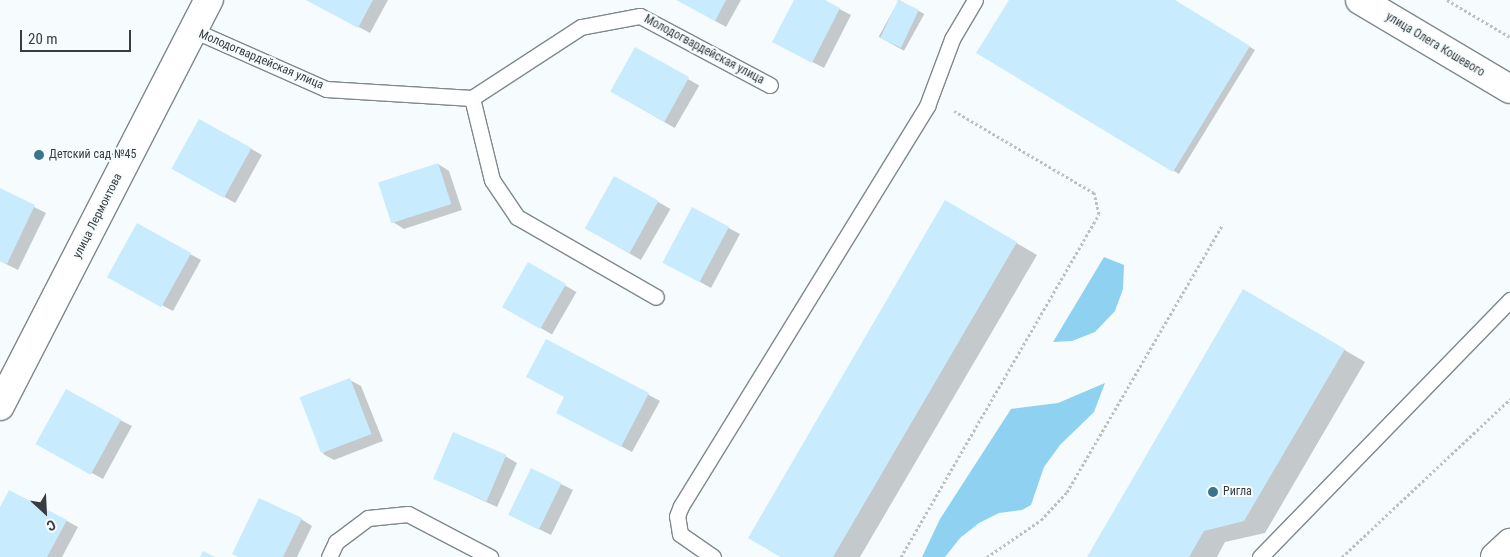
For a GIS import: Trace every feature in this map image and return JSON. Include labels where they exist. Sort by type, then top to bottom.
[{"type":"street","name":"улица Лермонтова","points":[[0,406],[209,0]]},
{"type":"street","name":"улица Олега Кошевого","points":[[1368,2],[1510,89]]},
{"type":"street","points":[[1494,557],[1510,543]]},
{"type":"lane","points":[[713,557],[680,534],[677,516],[681,506],[932,98],[952,39],[974,0]]},
{"type":"lane","name":"Молодогвардейская улица","points":[[193,30],[326,89],[472,98],[581,27],[640,16],[770,85]]},
{"type":"lane","points":[[472,98],[492,180],[517,217],[656,297]]},
{"type":"lane","points":[[1260,557],[1510,300]]},
{"type":"lane","points":[[328,557],[336,542],[368,518],[408,514],[490,557]]},
{"type":"path","points":[[1447,0],[1510,37]]},
{"type":"path","points":[[901,557],[1099,214],[1094,193],[932,98]]},
{"type":"path","points":[[987,557],[1042,520],[1067,492],[1223,224]]},
{"type":"path","points":[[1342,557],[1510,399]]},
{"type":"shaded area","points":[[1104,257],[1124,265],[1123,289],[1115,311],[1095,332],[1072,341],[1053,342]]},
{"type":"shaded area","points":[[1105,383],[1094,412],[1060,445],[1044,467],[1031,505],[1022,510],[999,513],[979,523],[960,538],[945,557],[922,557],[940,519],[1011,409],[1058,403]]},
{"type":"building","points":[[306,0],[373,0],[358,28]]},
{"type":"building","points":[[676,0],[726,0],[715,21]]},
{"type":"building","points":[[794,0],[825,0],[840,8],[812,63],[772,42]]},
{"type":"building","points":[[898,0],[919,10],[901,48],[880,38]]},
{"type":"building","points":[[1009,0],[1175,0],[1250,46],[1173,172],[976,53]]},
{"type":"building","points":[[635,47],[689,77],[665,122],[610,92]]},
{"type":"building","points":[[199,119],[251,148],[224,198],[171,169]]},
{"type":"building","points":[[438,163],[451,204],[391,223],[378,182]]},
{"type":"building","points":[[614,176],[659,201],[630,253],[585,228]]},
{"type":"building","points":[[0,188],[35,205],[7,264],[0,261]]},
{"type":"building","points":[[945,200],[1017,242],[833,557],[780,557],[748,538]]},
{"type":"building","points":[[692,207],[729,227],[700,282],[662,263]]},
{"type":"building","points":[[137,223],[191,253],[161,307],[107,277]]},
{"type":"building","points":[[528,262],[566,284],[540,329],[502,307]]},
{"type":"building","points":[[1243,289],[1345,349],[1244,521],[1204,531],[1189,557],[1087,557]]},
{"type":"building","points":[[546,339],[649,393],[621,447],[556,413],[564,397],[526,377]]},
{"type":"building","points":[[350,378],[372,434],[321,453],[300,397]]},
{"type":"building","points":[[66,389],[121,420],[91,475],[35,444]]},
{"type":"building","points":[[453,432],[506,455],[486,502],[433,479]]},
{"type":"building","points":[[531,468],[562,483],[539,530],[508,515]]},
{"type":"building","points":[[9,490],[67,520],[47,557],[0,557],[0,507]]},
{"type":"building","points":[[259,498],[302,518],[283,557],[238,557],[232,554]]},
{"type":"building","points":[[203,551],[215,557],[200,557]]},
{"type":"place","name":"Детский сад №45","points":[[39,155]]},
{"type":"place","name":"Ригла","points":[[1213,492]]}]
